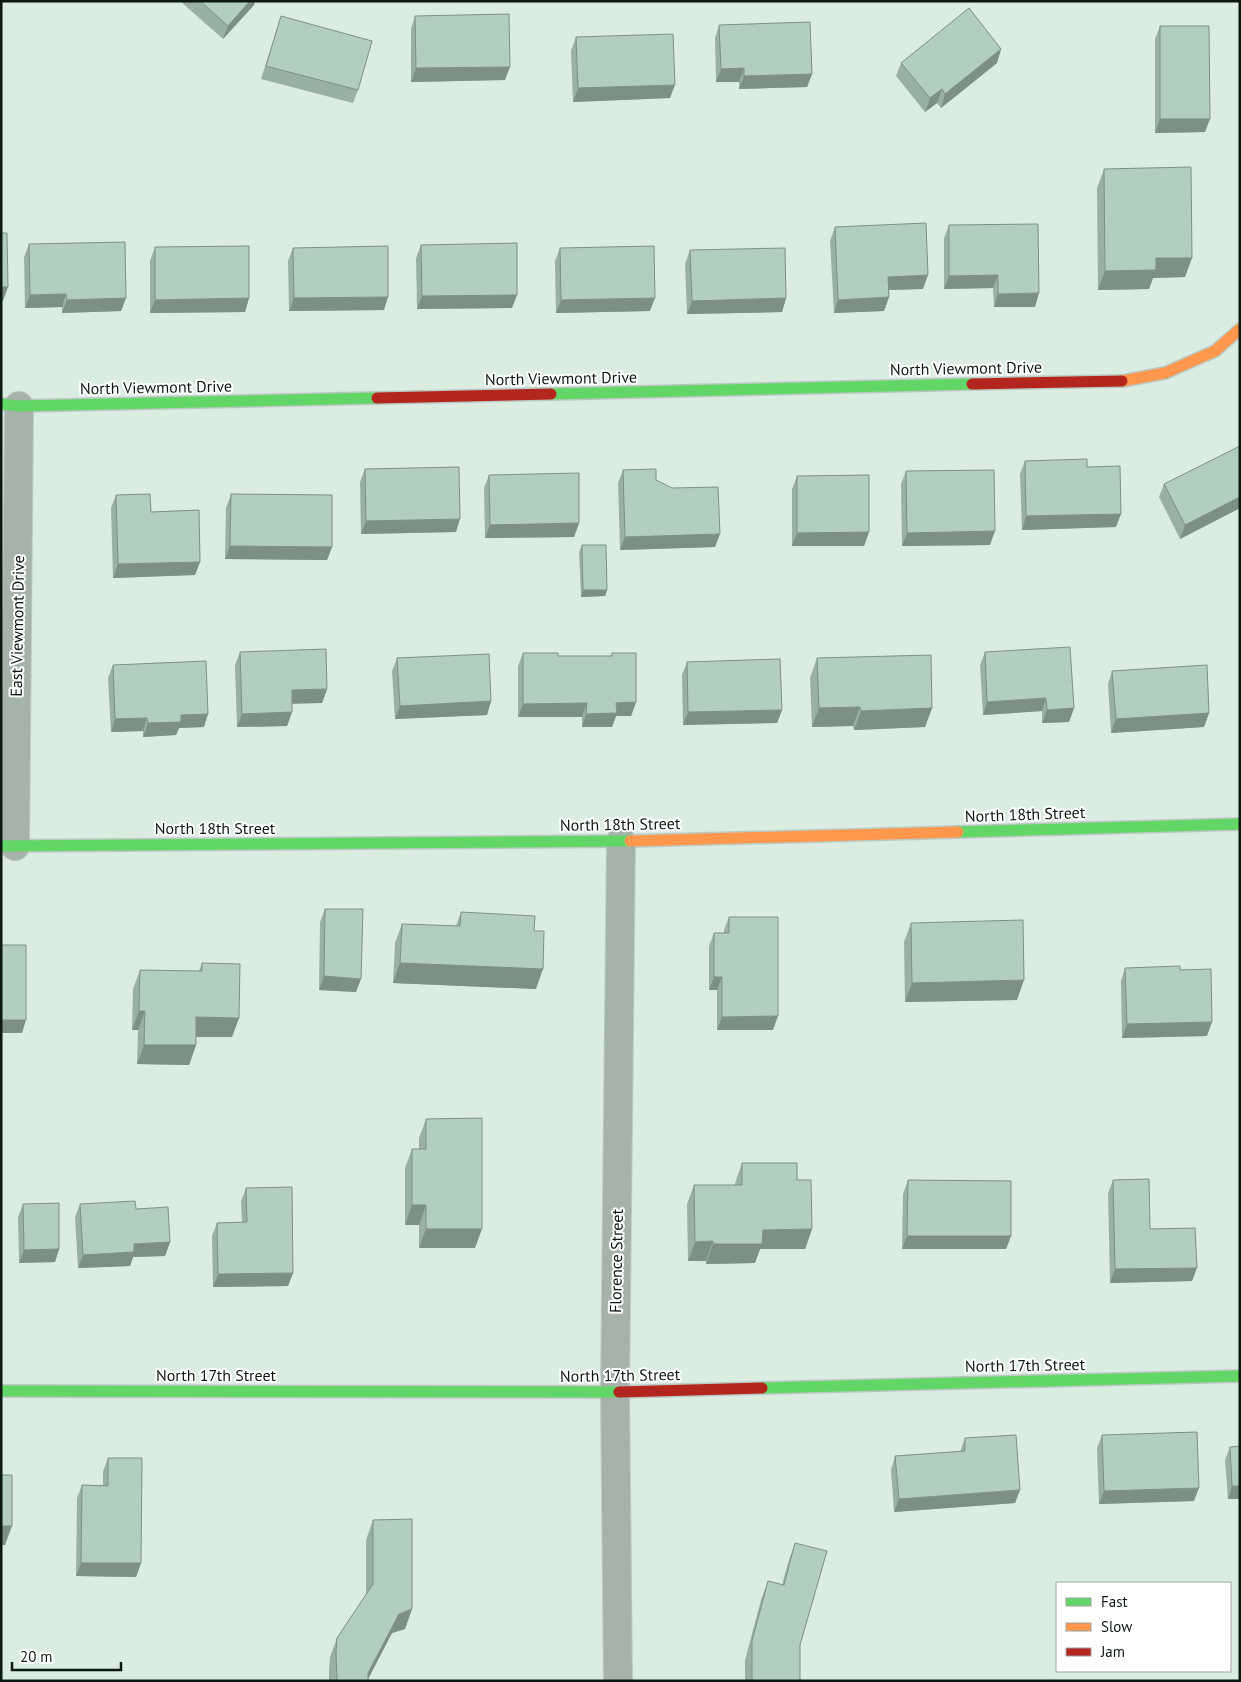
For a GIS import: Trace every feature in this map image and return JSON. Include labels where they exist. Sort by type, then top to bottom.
[{"type":"street","name":"North Viewmont Drive","points":[[10,405],[1121,381],[1165,373],[1215,351],[1240,329]]},
{"type":"street","name":"East Viewmont Drive","points":[[8,846],[10,405]]},
{"type":"street","name":"North 18th Street","points":[[8,846],[620,841],[1240,824]]},
{"type":"street","name":"Florence Street","points":[[618,1681],[615,1392],[620,841]]},
{"type":"street","name":"North 17th Street","points":[[1,1391],[615,1392],[1240,1376]]},
{"type":"building","points":[[200,1],[250,1],[228,26]]},
{"type":"building","points":[[969,8],[1001,49],[945,94],[942,89],[930,98],[901,63]]},
{"type":"building","points":[[509,14],[510,67],[416,68],[415,16]]},
{"type":"building","points":[[281,16],[372,41],[358,90],[266,66]]},
{"type":"building","points":[[810,22],[812,74],[744,76],[744,68],[721,69],[719,25]]},
{"type":"building","points":[[1160,26],[1209,26],[1210,119],[1160,119]]},
{"type":"building","points":[[673,34],[675,85],[578,88],[576,37]]},
{"type":"building","points":[[1191,167],[1192,258],[1156,258],[1156,270],[1105,271],[1104,169]]},
{"type":"building","points":[[926,223],[928,275],[888,277],[889,297],[838,300],[835,227]]},
{"type":"building","points":[[1038,224],[1039,293],[998,294],[998,275],[949,276],[949,225]]},
{"type":"building","points":[[1,233],[7,233],[8,287],[1,287]]},
{"type":"building","points":[[125,242],[126,298],[67,300],[66,294],[30,295],[29,244]]},
{"type":"building","points":[[517,243],[517,295],[422,296],[421,245]]},
{"type":"building","points":[[249,246],[249,298],[155,300],[155,247]]},
{"type":"building","points":[[388,246],[388,297],[294,298],[293,248]]},
{"type":"building","points":[[654,246],[655,298],[561,300],[560,248]]},
{"type":"building","points":[[785,248],[786,298],[692,301],[690,250]]},
{"type":"building","points":[[1240,446],[1240,497],[1185,525],[1164,484]]},
{"type":"building","points":[[1087,459],[1087,467],[1120,466],[1121,514],[1026,516],[1025,461]]},
{"type":"building","points":[[459,467],[460,519],[366,521],[365,469]]},
{"type":"building","points":[[656,469],[656,480],[672,488],[718,487],[720,534],[625,537],[623,470]]},
{"type":"building","points":[[994,470],[995,531],[907,533],[906,471]]},
{"type":"building","points":[[579,473],[579,523],[490,525],[489,475]]},
{"type":"building","points":[[869,475],[869,532],[797,533],[797,476]]},
{"type":"building","points":[[150,494],[151,512],[199,510],[200,562],[118,564],[116,495]]},
{"type":"building","points":[[231,494],[332,495],[332,547],[230,546]]},
{"type":"building","points":[[582,545],[606,545],[607,590],[583,590]]},
{"type":"building","points":[[1070,647],[1074,708],[1047,710],[1046,698],[987,702],[985,652]]},
{"type":"building","points":[[326,649],[327,689],[292,690],[292,712],[242,714],[240,652]]},
{"type":"building","points":[[523,653],[558,653],[558,656],[612,656],[612,653],[636,653],[636,702],[616,703],[617,713],[586,714],[587,703],[523,704]]},
{"type":"building","points":[[489,654],[491,701],[400,706],[397,658]]},
{"type":"building","points":[[931,655],[932,708],[861,711],[860,707],[819,708],[817,658]]},
{"type":"building","points":[[780,659],[782,710],[688,712],[687,662]]},
{"type":"building","points":[[206,661],[208,714],[181,715],[181,722],[148,723],[147,718],[115,719],[113,665]]},
{"type":"building","points":[[1207,665],[1209,713],[1116,719],[1112,671]]},
{"type":"building","points":[[325,909],[363,909],[361,979],[324,976]]},
{"type":"building","points":[[461,912],[535,916],[534,931],[544,931],[543,969],[400,963],[402,924],[460,926]]},
{"type":"building","points":[[729,917],[778,917],[778,1016],[722,1017],[722,977],[714,977],[714,933],[729,933]]},
{"type":"building","points":[[1023,920],[1024,980],[912,983],[911,923]]},
{"type":"building","points":[[1,945],[26,945],[26,1020],[1,1020]]},
{"type":"building","points":[[202,963],[240,964],[239,1018],[196,1017],[196,1045],[144,1045],[145,1011],[139,1011],[140,970],[202,971]]},
{"type":"building","points":[[1180,966],[1180,970],[1211,969],[1212,1022],[1127,1024],[1125,968]]},
{"type":"building","points":[[482,1118],[482,1229],[426,1229],[426,1205],[412,1205],[412,1149],[426,1149],[426,1119]]},
{"type":"building","points":[[742,1163],[797,1163],[797,1180],[811,1180],[812,1229],[763,1230],[762,1244],[713,1244],[713,1241],[695,1242],[694,1185],[742,1185]]},
{"type":"building","points":[[1149,1179],[1150,1229],[1195,1228],[1197,1268],[1115,1269],[1113,1180]]},
{"type":"building","points":[[908,1180],[1011,1181],[1011,1236],[907,1236]]},
{"type":"building","points":[[292,1187],[293,1273],[218,1274],[217,1223],[247,1222],[246,1188]]},
{"type":"building","points":[[135,1201],[136,1209],[168,1207],[170,1242],[134,1244],[134,1252],[83,1255],[80,1204]]},
{"type":"building","points":[[59,1203],[59,1249],[24,1250],[23,1204]]},
{"type":"building","points":[[1197,1432],[1199,1488],[1104,1491],[1102,1435]]},
{"type":"building","points":[[1016,1435],[1020,1490],[899,1499],[895,1456],[965,1451],[965,1438]]},
{"type":"building","points":[[1240,1446],[1240,1486],[1232,1486],[1230,1447]]},
{"type":"building","points":[[108,1458],[142,1458],[141,1563],[81,1563],[82,1485],[108,1486]]},
{"type":"building","points":[[1,1475],[12,1475],[12,1526],[1,1526]]},
{"type":"building","points":[[412,1519],[412,1609],[399,1614],[368,1673],[368,1681],[337,1681],[337,1638],[373,1584],[373,1520]]},
{"type":"building","points":[[795,1543],[827,1551],[800,1645],[800,1681],[752,1681],[752,1641],[768,1581],[784,1585]]},
{"type":"traffic: fast","points":[[551,394],[972,384]]},
{"type":"traffic: fast","points":[[1,404],[19,406],[377,398]]},
{"type":"traffic: fast","points":[[958,832],[1240,824]]},
{"type":"traffic: fast","points":[[1,846],[630,841]]},
{"type":"traffic: fast","points":[[762,1388],[1240,1376]]},
{"type":"traffic: fast","points":[[1,1391],[619,1392]]},
{"type":"traffic: slow","points":[[1122,381],[1165,373],[1215,351],[1240,329]]},
{"type":"traffic: slow","points":[[630,841],[958,832]]},
{"type":"traffic: jam","points":[[972,384],[1122,381]]},
{"type":"traffic: jam","points":[[377,398],[551,394]]},
{"type":"traffic: jam","points":[[619,1392],[762,1388]]}]
